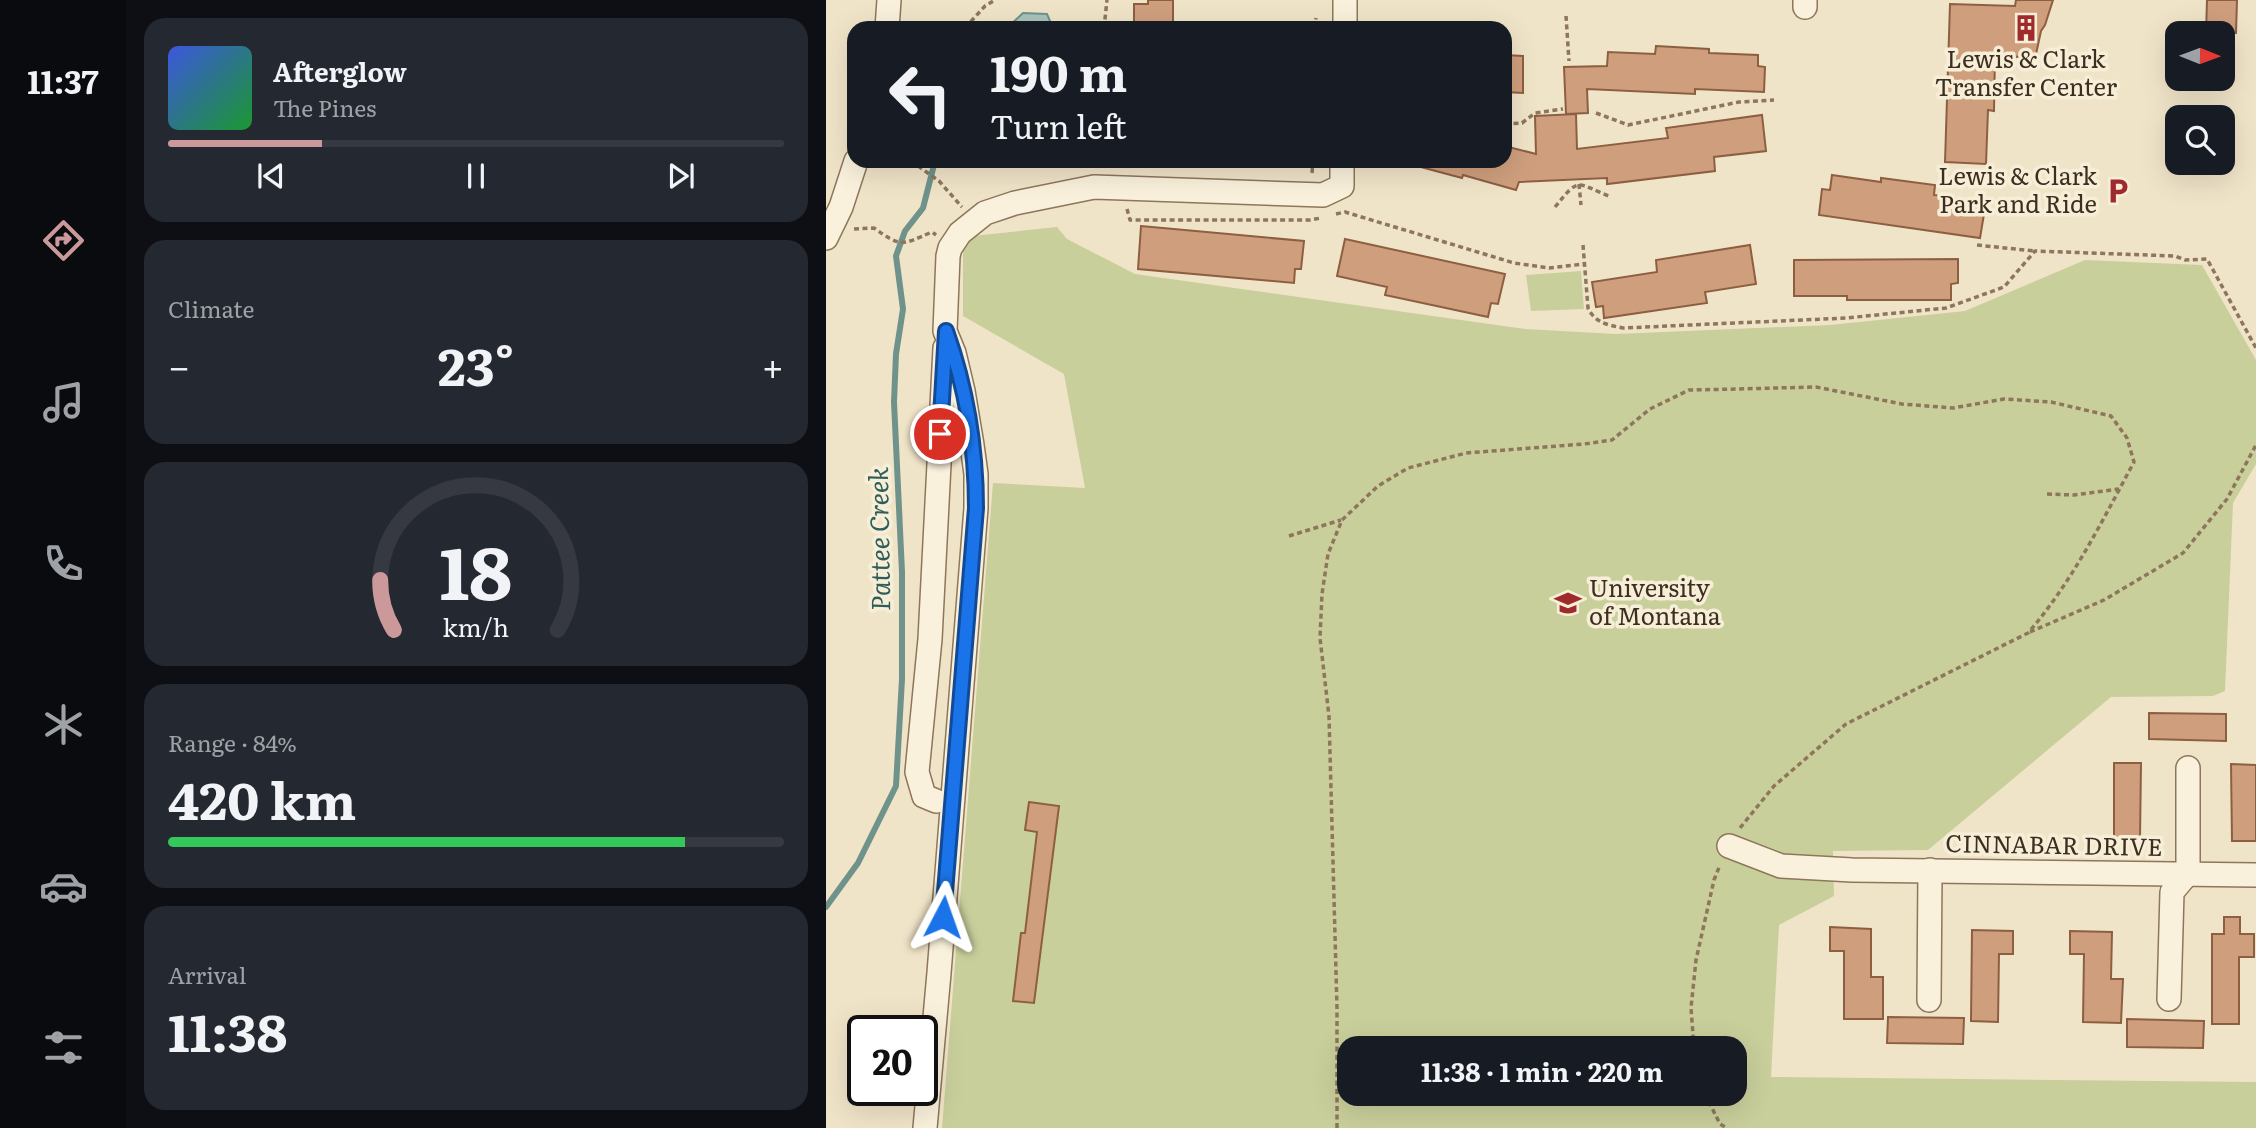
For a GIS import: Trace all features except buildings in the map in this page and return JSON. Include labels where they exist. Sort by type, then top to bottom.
[{"type":"street","points":[[888,21],[889,0]]},
{"type":"street","points":[[1345,0],[1345,21]]},
{"type":"street","points":[[826,238],[841,207],[854,168]]},
{"type":"street","points":[[936,801],[924,796],[917,772],[930,639],[950,248],[960,233],[985,213],[1015,203],[1094,187],[1323,195],[1342,186],[1342,168]]},
{"type":"street","points":[[925,1128],[976,508],[976,474],[972,445],[954,353],[946,331]]},
{"type":"street","points":[[2169,999],[2172,892],[2188,873],[2188,768]]},
{"type":"street","name":"CINNABAR DRIVE","points":[[1729,846],[1781,866],[1852,870],[2256,875]]},
{"type":"street","points":[[1929,1000],[1930,870]]},
{"type":"path","points":[[971,21],[985,6],[995,0]]},
{"type":"path","points":[[1105,21],[1107,0]]},
{"type":"path","points":[[1566,16],[1569,61]]},
{"type":"path","points":[[1596,113],[1628,125],[1739,102],[1774,100]]},
{"type":"path","points":[[1512,124],[1522,123],[1535,113],[1563,109]]},
{"type":"path","points":[[920,168],[939,181],[966,211],[973,223]]},
{"type":"path","points":[[1312,168],[1312,180]]},
{"type":"path","points":[[1555,207],[1572,186],[1579,184],[1611,197]]},
{"type":"path","points":[[1579,184],[1581,205]]},
{"type":"path","points":[[1333,215],[1345,212],[1514,264],[1549,268],[1584,264]]},
{"type":"path","points":[[1130,220],[1322,218]]},
{"type":"path","points":[[852,229],[874,228],[893,242],[910,242],[932,232],[943,243],[948,256]]},
{"type":"path","points":[[1583,245],[1588,308],[1591,315],[1604,324],[1623,328],[1846,318],[1946,308],[2004,286],[2035,251]]},
{"type":"path","points":[[1977,245],[2035,251],[2207,259],[2256,348]]},
{"type":"path","points":[[1337,1128],[1337,1008],[1329,730],[1320,638],[1322,594],[1328,554],[1342,520],[1378,486],[1408,468],[1466,453],[1612,440],[1650,409],[1689,390],[1816,387],[1902,404],[1952,408],[2004,399],[2050,402],[2111,416],[2127,438],[2134,461],[2082,559],[2028,633]]},
{"type":"path","points":[[1693,1036],[1691,1008],[1696,960],[1714,880],[1734,836],[1774,786],[1846,724],[2028,633],[2104,600],[2183,552],[2227,499],[2256,445]]},
{"type":"path","points":[[2047,494],[2074,495],[2119,489]]},
{"type":"path","points":[[1289,536],[1342,520]]},
{"type":"path","points":[[1711,1106],[1720,1124],[1727,1128]]},
{"type":"green space","name":"University of Montana","points":[[1057,227],[1067,239],[1135,274],[1525,329],[1616,334],[1830,325],[1965,311],[2085,260],[2202,265],[2256,360],[2256,464],[2233,503],[2225,691],[2213,696],[2111,697],[1928,850],[1833,851],[1834,896],[1779,925],[1771,1077],[2256,1082],[2256,1128],[942,1128],[993,483],[1085,488],[1064,374],[963,316],[963,237]]},
{"type":"green space","points":[[1581,271],[1584,309],[1531,311],[1526,275]]},
{"type":"water","points":[[1023,13],[1047,14],[1050,21],[1014,21]]},
{"type":"waterway","name":"Pattee Creek","points":[[826,907],[858,863],[896,786],[902,679],[902,572],[894,402],[896,354],[903,309],[896,256],[905,231],[923,208],[933,168]]},
{"type":"place","name":"Lewis & Clark Transfer Center","points":[[2026,28]]},
{"type":"place","name":"Lewis & Clark Park and Ride","points":[[2118,191]]},
{"type":"place","name":"University of Montana","points":[[1568,603]]},
{"type":"route","points":[[940,434],[946,331],[954,353],[972,445],[976,474],[976,508],[943,917]]}]
